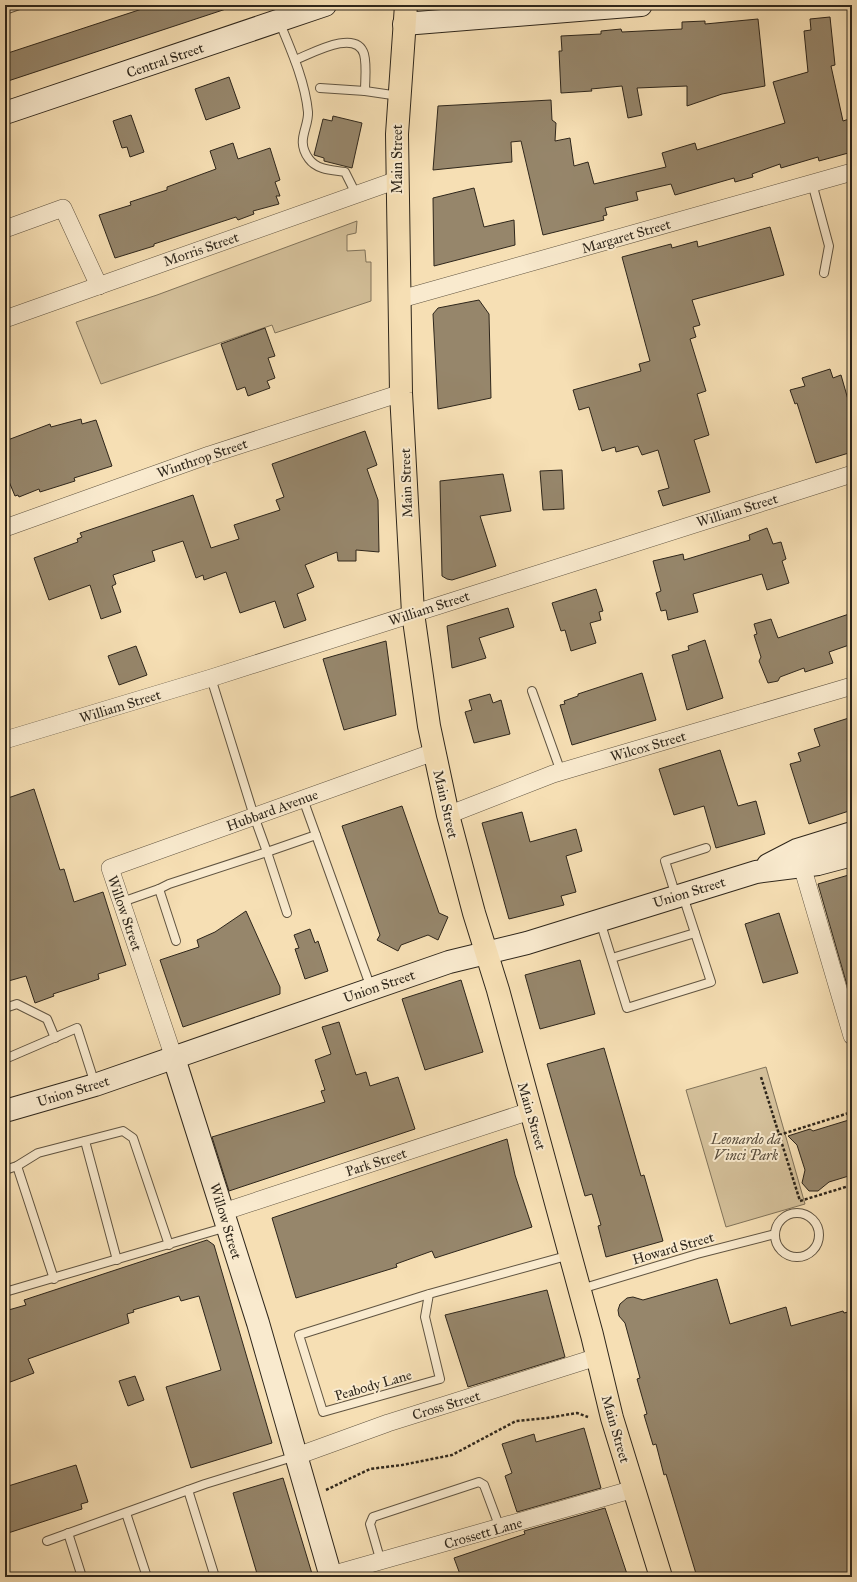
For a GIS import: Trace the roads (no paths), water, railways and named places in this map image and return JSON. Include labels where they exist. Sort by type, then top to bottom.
[{"type":"main road","name":"Main Street","points":[[405,15],[399,96],[397,180],[401,299],[401,394],[413,613],[434,752],[448,815],[580,1289],[597,1358],[634,1489],[662,1577]]},
{"type":"street","name":"Central Street","points":[[5,113],[325,5]]},
{"type":"street","points":[[405,15],[641,5]]},
{"type":"street","name":"Margaret Street","points":[[401,299],[852,172]]},
{"type":"street","name":"Morris Street","points":[[5,319],[397,180]]},
{"type":"street","points":[[5,229],[62,208],[99,286]]},
{"type":"street","name":"Winthrop Street","points":[[5,528],[209,455],[401,394]]},
{"type":"street","name":"William Street","points":[[5,740],[211,678],[852,474]]},
{"type":"street","name":"Wilcox Street","points":[[448,815],[561,772],[852,686]]},
{"type":"street","name":"Hubbard Avenue","points":[[110,868],[434,752]]},
{"type":"street","name":"Union Street","points":[[756,872],[797,850],[852,833]]},
{"type":"street","name":"Union Street","points":[[5,1111],[95,1085],[448,962],[527,943],[756,872],[818,864],[852,855]]},
{"type":"street","points":[[802,866],[852,1036]]},
{"type":"street","name":"Willow Street","points":[[110,868],[174,1058],[225,1220],[297,1456],[331,1576]]},
{"type":"street","name":"Park Street","points":[[225,1220],[530,1111]]},
{"type":"street","name":"Cross Street","points":[[297,1456],[388,1423],[597,1358]]},
{"type":"street","name":"Crossett Lane","points":[[331,1576],[634,1489]]},
{"type":"lane","points":[[5,10],[19,5]]},
{"type":"lane","points":[[279,21],[295,60],[307,104],[308,117],[302,139],[308,158],[316,166],[345,172],[356,194]]},
{"type":"lane","points":[[295,60],[339,43],[352,42],[359,46],[364,54],[365,92]]},
{"type":"lane","points":[[320,88],[399,96]]},
{"type":"lane","points":[[812,183],[829,246],[824,273]]},
{"type":"lane","points":[[211,678],[254,816],[287,913]]},
{"type":"lane","points":[[532,691],[561,772]]},
{"type":"lane","points":[[303,799],[371,988]]},
{"type":"lane","points":[[122,902],[159,890],[169,884],[316,835]]},
{"type":"lane","points":[[600,920],[627,1008],[711,982],[695,933],[666,861],[706,848]]},
{"type":"lane","points":[[159,890],[176,941]]},
{"type":"lane","points":[[612,958],[695,933]]},
{"type":"lane","points":[[5,1008],[17,1004],[47,1019],[55,1038]]},
{"type":"lane","points":[[5,1059],[78,1028],[95,1085]]},
{"type":"lane","points":[[5,1170],[18,1166],[38,1153],[123,1131],[133,1138],[169,1245]]},
{"type":"lane","points":[[86,1141],[117,1260]]},
{"type":"lane","points":[[18,1166],[54,1279]]},
{"type":"lane","points":[[797,1213],[809,1217],[815,1222],[819,1237],[812,1251],[806,1255],[791,1256],[784,1253],[779,1248],[775,1234],[779,1222],[784,1217],[797,1213]]},
{"type":"lane","points":[[5,1291],[54,1279],[169,1245],[225,1220]]},
{"type":"lane","name":"Howard Street","points":[[580,1289],[697,1254],[775,1234]]},
{"type":"lane","name":"Peabody Lane","points":[[429,1294],[425,1317],[440,1379],[323,1412],[300,1335],[429,1294],[570,1255]]},
{"type":"lane","points":[[47,1541],[188,1490],[297,1456]]},
{"type":"lane","points":[[381,1562],[370,1524],[373,1517],[479,1482],[484,1485],[500,1528]]},
{"type":"lane","points":[[188,1490],[215,1577]]},
{"type":"lane","points":[[126,1513],[147,1577]]},
{"type":"lane","points":[[68,1533],[82,1577]]},
{"type":"park label","name":"Leonardo da Vinci Park","points":[[746,1148]]}]
